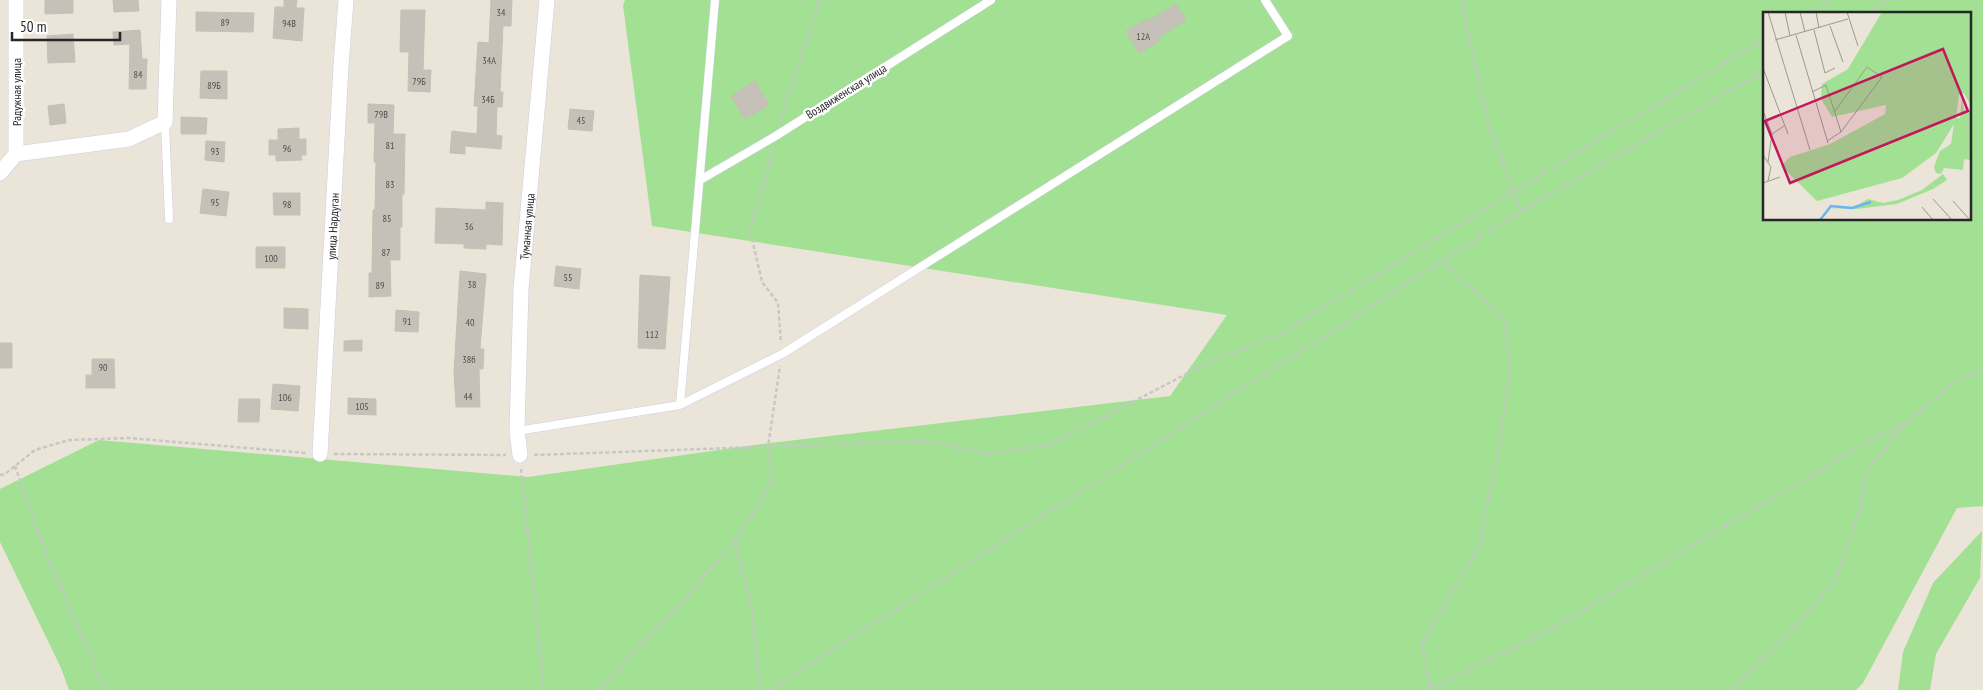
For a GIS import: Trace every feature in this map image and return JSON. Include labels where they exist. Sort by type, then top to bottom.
[{"type":"street","name":"Радужная улица","points":[[16,0],[16,154]]},
{"type":"street","points":[[0,173],[16,154],[129,140],[165,122],[169,0]]},
{"type":"street","name":"улица Нардуган","points":[[320,454],[340,76],[346,0]]},
{"type":"street","name":"Туманная улица","points":[[520,455],[517,431],[521,289],[547,0]]},
{"type":"lane","points":[[680,405],[715,0]]},
{"type":"lane","name":"Воздвиженская улица","points":[[700,180],[774,137],[991,0]]},
{"type":"lane","points":[[517,431],[680,405],[782,354],[1288,36],[1264,0]]},
{"type":"lane","points":[[165,122],[169,219]]},
{"type":"path","points":[[598,690],[681,604],[735,541],[772,482],[768,447],[782,354],[778,303],[762,282],[750,230],[769,166],[774,137],[820,0]]},
{"type":"path","points":[[1463,0],[1464,16],[1489,126],[1522,211]]},
{"type":"path","points":[[1809,12],[1829,0]]},
{"type":"path","points":[[1867,12],[1888,0]]},
{"type":"path","points":[[0,475],[6,474],[35,450],[69,440],[129,438],[320,454],[520,455],[928,441],[987,454],[1052,444],[1215,359],[1280,334],[1763,40]]},
{"type":"path","points":[[769,690],[1522,211],[1763,72]]},
{"type":"path","points":[[1443,261],[1505,322],[1510,369],[1499,447],[1478,549],[1422,643],[1429,689],[1544,633],[1852,452],[1907,422],[1958,380],[1983,369]]},
{"type":"path","points":[[1732,690],[1783,640],[1836,580],[1859,511],[1867,472],[1907,422]]},
{"type":"path","points":[[520,455],[544,690]]},
{"type":"path","points":[[15,466],[45,551],[105,690]]},
{"type":"path","points":[[735,541],[751,604],[760,690]]},
{"type":"green space","points":[[625,0],[1983,0],[1983,506],[1957,508],[1863,683],[1856,690],[69,690],[61,668],[0,542],[0,489],[99,440],[528,477],[754,445],[1170,396],[1227,315],[652,226],[623,5]]},
{"type":"green space","points":[[1982,531],[1980,578],[1936,654],[1930,690],[1898,690],[1903,652],[1933,583]]},
{"type":"building","points":[[45,0],[73,0],[73,13],[45,14]]},
{"type":"building","points":[[113,0],[138,0],[139,11],[114,12]]},
{"type":"building","points":[[284,0],[297,0],[296,8],[304,8],[302,41],[273,38],[275,7],[284,7]]},
{"type":"building","points":[[491,0],[512,0],[511,26],[503,26],[500,92],[503,92],[502,107],[497,107],[496,135],[502,136],[501,149],[465,146],[465,154],[450,153],[452,131],[477,134],[478,106],[474,106],[478,42],[489,43]]},
{"type":"building","points":[[1176,4],[1186,20],[1158,38],[1160,41],[1139,53],[1126,31],[1147,19],[1148,21]]},
{"type":"building","points":[[401,10],[425,10],[423,70],[431,70],[430,92],[408,91],[409,52],[400,52]]},
{"type":"building","points":[[196,12],[254,13],[253,32],[196,31]]},
{"type":"building","points":[[140,30],[142,59],[147,59],[146,89],[129,89],[130,44],[114,45],[113,32]]},
{"type":"building","points":[[73,34],[75,62],[48,63],[47,36]]},
{"type":"building","points":[[201,71],[227,71],[227,99],[200,98]]},
{"type":"building","points":[[755,81],[769,105],[745,119],[731,96]]},
{"type":"building","points":[[64,104],[66,123],[50,125],[48,106]]},
{"type":"building","points":[[368,104],[394,105],[393,134],[405,134],[400,260],[390,260],[391,296],[369,297],[369,273],[372,273],[376,162],[374,162],[375,123],[368,123]]},
{"type":"building","points":[[570,109],[594,111],[592,131],[568,129]]},
{"type":"building","points":[[181,117],[207,118],[206,134],[181,134]]},
{"type":"building","points":[[299,128],[299,139],[306,139],[306,155],[301,155],[302,160],[276,161],[276,155],[269,155],[269,140],[278,140],[278,129]]},
{"type":"building","points":[[206,141],[225,142],[224,162],[205,160]]},
{"type":"building","points":[[203,189],[229,192],[226,216],[200,213]]},
{"type":"building","points":[[273,193],[300,193],[300,215],[274,215]]},
{"type":"building","points":[[486,202],[503,203],[502,245],[486,244],[486,249],[464,248],[464,244],[435,243],[436,208],[486,210]]},
{"type":"building","points":[[256,247],[285,247],[285,268],[256,268]]},
{"type":"building","points":[[556,266],[581,269],[579,289],[554,286]]},
{"type":"building","points":[[460,271],[486,274],[480,349],[484,349],[483,369],[479,369],[480,407],[456,407],[454,372]]},
{"type":"building","points":[[640,275],[670,277],[665,349],[638,348]]},
{"type":"building","points":[[284,308],[308,309],[308,329],[284,328]]},
{"type":"building","points":[[396,310],[419,312],[418,332],[395,331]]},
{"type":"building","points":[[362,340],[362,351],[344,351],[344,341]]},
{"type":"building","points":[[0,343],[12,343],[12,368],[0,368]]},
{"type":"building","points":[[92,359],[114,359],[115,388],[86,388],[86,375],[92,375]]},
{"type":"building","points":[[273,384],[300,386],[298,411],[271,409]]},
{"type":"building","points":[[348,398],[376,399],[376,415],[348,414]]},
{"type":"building","points":[[239,399],[260,399],[259,422],[238,422]]}]
